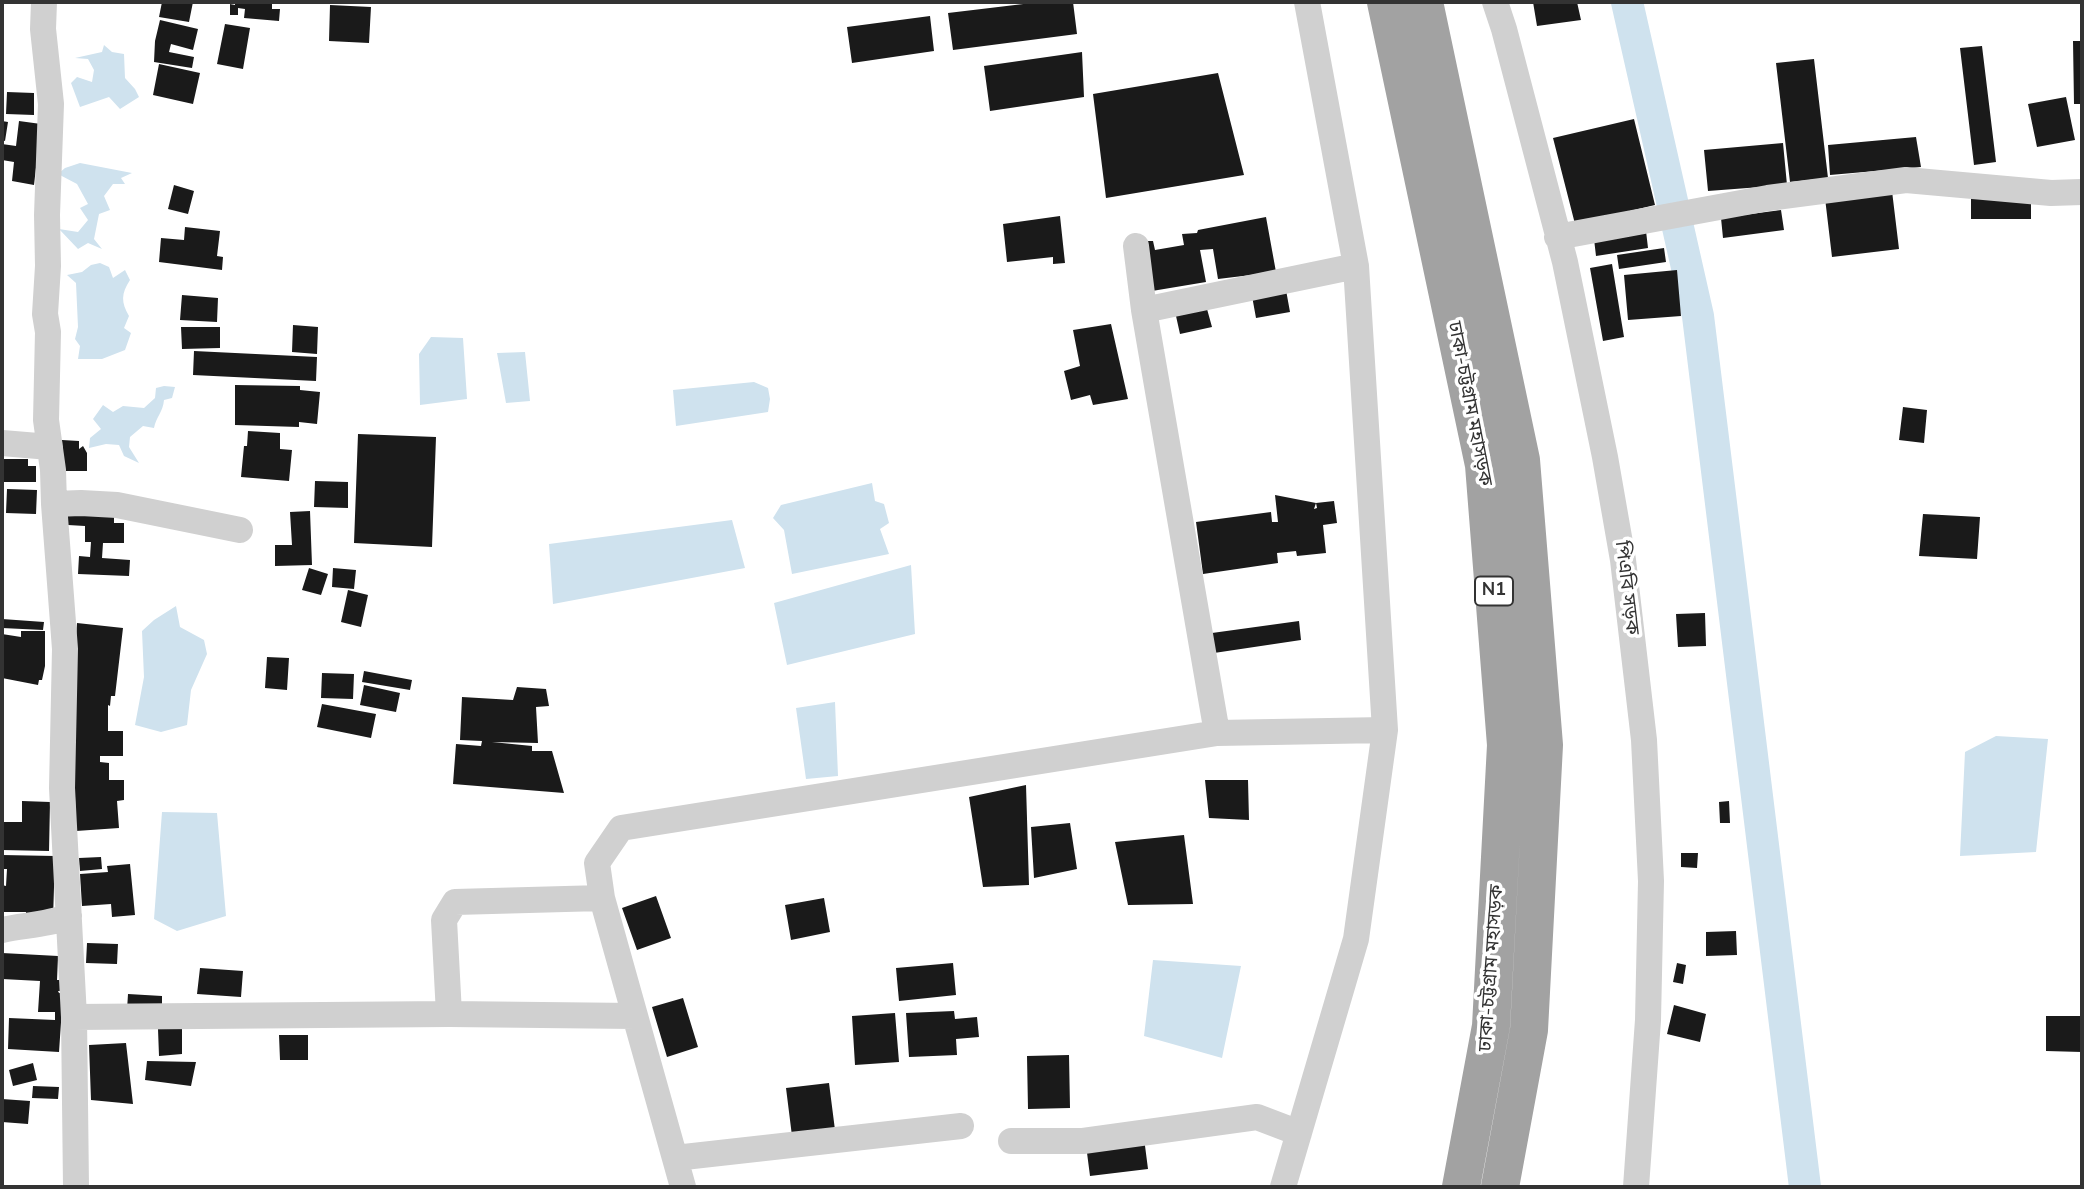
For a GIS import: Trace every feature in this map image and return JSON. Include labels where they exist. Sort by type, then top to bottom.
[{"type":"highway","name":"ঢাকা-চট্টগ্রাম মহাসড়ক","points":[[1386,2],[1484,466],[1506,746],[1491,1026],[1461,1187]]},
{"type":"highway","name":"ঢাকা-চট্টগ্রাম মহাসড়ক","points":[[1424,2],[1521,460],[1544,745],[1529,1030],[1500,1187]]},
{"type":"street","points":[[44,2],[43,29],[51,104],[45,314],[48,332],[46,420],[53,470],[65,649],[62,788],[74,1017],[76,1187]]},
{"type":"street","points":[[1283,1187],[1356,939],[1385,730],[1356,266],[1307,2]]},
{"type":"street","name":"পিএবি সড়ক","points":[[1495,2],[1565,262],[1623,560],[1644,740],[1651,881],[1648,1020],[1636,1187]]},
{"type":"street","points":[[1557,237],[1769,198],[1906,180],[2051,193],[2082,192]]},
{"type":"street","points":[[1136,246],[1144,310],[1217,733]]},
{"type":"street","points":[[1144,310],[1356,266]]},
{"type":"street","points":[[2,443],[50,447]]},
{"type":"street","points":[[54,504],[117,505],[240,530]]},
{"type":"street","points":[[683,1187],[602,898],[597,863],[621,828],[1217,733],[1385,730]]},
{"type":"street","points":[[449,1014],[444,920],[455,902],[602,898]]},
{"type":"street","points":[[2,930],[57,921],[69,916]]},
{"type":"street","points":[[74,1017],[449,1014],[635,1016]]},
{"type":"street","points":[[1011,1141],[1083,1141],[1257,1117],[1300,1133]]},
{"type":"street","points":[[675,1158],[961,1126]]},
{"type":"water","points":[[104,45],[112,52],[124,54],[125,78],[139,97],[120,109],[109,97],[80,107],[71,83],[77,77],[92,82],[94,70],[88,59],[75,58],[102,52]]},
{"type":"water","points":[[80,163],[132,173],[121,178],[125,184],[113,184],[104,196],[110,210],[99,214],[94,239],[102,249],[88,243],[78,249],[59,229],[78,232],[88,220],[80,208],[88,204],[77,184],[58,174],[65,168]]},
{"type":"water","points":[[100,263],[109,267],[113,278],[125,270],[130,280],[123,298],[129,316],[124,328],[131,333],[125,350],[102,359],[78,359],[80,346],[75,339],[78,327],[76,283],[67,275],[82,272],[91,265]]},
{"type":"water","points":[[431,337],[463,338],[467,399],[420,405],[419,354]]},
{"type":"water","points":[[525,352],[530,401],[506,403],[497,353]]},
{"type":"water","points":[[754,382],[768,388],[768,412],[676,426],[673,390]]},
{"type":"water","points":[[175,387],[172,398],[164,400],[154,428],[143,426],[130,437],[129,447],[139,463],[124,456],[119,445],[106,444],[89,448],[90,438],[101,429],[93,419],[103,405],[113,412],[123,406],[144,408],[155,398],[156,388]]},
{"type":"water","points":[[872,483],[875,501],[884,504],[889,523],[880,529],[889,554],[792,574],[784,530],[773,518],[781,505]]},
{"type":"water","points":[[732,520],[745,568],[553,604],[549,544]]},
{"type":"water","points":[[911,565],[915,634],[787,665],[774,603]]},
{"type":"water","points":[[176,606],[180,627],[204,640],[207,654],[191,690],[187,725],[161,732],[135,725],[144,677],[142,631]]},
{"type":"water","points":[[835,702],[838,776],[806,779],[796,708]]},
{"type":"water","points":[[1996,736],[2048,739],[2036,852],[1960,856],[1965,752]]},
{"type":"water","points":[[162,812],[217,813],[226,916],[177,931],[154,919]]},
{"type":"water","points":[[1153,960],[1241,966],[1222,1058],[1144,1036]]},
{"type":"building","points":[[162,2],[193,2],[189,22],[159,17]]},
{"type":"building","points":[[235,2],[272,2],[272,9],[280,9],[279,21],[244,18],[245,9],[238,8],[238,15],[230,15],[230,4],[235,5]]},
{"type":"building","points":[[1040,2],[1073,2],[1077,34],[953,50],[948,13]]},
{"type":"building","points":[[1533,2],[1577,2],[1581,20],[1537,26]]},
{"type":"building","points":[[330,5],[371,7],[369,43],[329,41]]},
{"type":"building","points":[[930,16],[934,51],[852,63],[847,27]]},
{"type":"building","points":[[160,20],[198,29],[193,50],[171,44],[169,52],[194,57],[192,68],[154,62]]},
{"type":"building","points":[[225,24],[250,28],[243,69],[217,64]]},
{"type":"building","points":[[2073,41],[2082,41],[2082,104],[2074,104]]},
{"type":"building","points":[[1982,46],[1996,162],[1974,165],[1960,48]]},
{"type":"building","points":[[1082,52],[1084,97],[990,111],[984,66]]},
{"type":"building","points":[[1814,59],[1828,178],[1790,182],[1776,63]]},
{"type":"building","points":[[159,64],[200,73],[193,104],[153,95]]},
{"type":"building","points":[[1218,73],[1244,175],[1106,198],[1093,94]]},
{"type":"building","points":[[7,92],[34,93],[34,115],[6,114]]},
{"type":"building","points":[[2066,97],[2075,140],[2037,147],[2028,104]]},
{"type":"building","points":[[1634,119],[1655,205],[1575,224],[1553,138]]},
{"type":"building","points":[[2,121],[8,122],[5,141],[2,140]]},
{"type":"building","points":[[19,121],[41,124],[34,185],[12,181],[14,162],[2,160],[2,144],[16,146]]},
{"type":"building","points":[[1916,137],[1921,167],[1830,175],[1828,145]]},
{"type":"building","points":[[1783,143],[1787,185],[1708,191],[1704,150]]},
{"type":"building","points":[[174,185],[194,191],[188,214],[168,209]]},
{"type":"building","points":[[1892,191],[1899,249],[1832,257],[1825,198]]},
{"type":"building","points":[[1971,197],[2031,197],[2031,219],[1971,219]]},
{"type":"building","points":[[1781,210],[1784,230],[1723,238],[1721,218]]},
{"type":"building","points":[[1060,216],[1065,263],[1053,264],[1053,257],[1007,262],[1003,224]]},
{"type":"building","points":[[1266,217],[1276,272],[1218,279],[1213,249],[1200,250],[1206,282],[1152,291],[1144,241],[1153,241],[1155,250],[1184,245],[1182,234]]},
{"type":"building","points":[[185,227],[220,231],[217,256],[223,257],[222,270],[159,262],[161,238],[184,240]]},
{"type":"building","points":[[1646,231],[1648,248],[1596,256],[1594,239]]},
{"type":"building","points":[[1664,248],[1666,262],[1619,269],[1617,255]]},
{"type":"building","points":[[1612,264],[1624,337],[1603,341],[1590,268]]},
{"type":"building","points":[[1677,270],[1681,316],[1628,320],[1624,275]]},
{"type":"building","points":[[1286,290],[1290,312],[1256,318],[1252,296]]},
{"type":"building","points":[[182,295],[218,298],[217,322],[180,320]]},
{"type":"building","points":[[1207,309],[1212,327],[1180,334],[1176,316]]},
{"type":"building","points":[[1111,324],[1128,399],[1093,405],[1090,395],[1071,400],[1064,371],[1080,366],[1073,330]]},
{"type":"building","points":[[293,325],[318,327],[317,354],[292,352]]},
{"type":"building","points":[[181,327],[220,327],[220,348],[182,349]]},
{"type":"building","points":[[194,351],[317,357],[316,381],[193,375]]},
{"type":"building","points":[[235,385],[300,386],[300,390],[320,392],[317,424],[299,422],[299,427],[235,425]]},
{"type":"building","points":[[1903,407],[1927,410],[1924,443],[1899,440]]},
{"type":"building","points":[[248,431],[280,433],[280,449],[292,450],[289,481],[241,477]]},
{"type":"building","points":[[358,434],[436,437],[432,547],[354,543]]},
{"type":"building","points":[[62,440],[79,441],[79,449],[83,446],[87,453],[87,471],[64,471]]},
{"type":"building","points":[[2,459],[28,459],[28,466],[36,466],[36,482],[2,482]]},
{"type":"building","points":[[315,481],[348,482],[348,508],[314,507]]},
{"type":"building","points":[[7,489],[37,490],[36,514],[6,513]]},
{"type":"building","points":[[1275,495],[1316,503],[1334,501],[1337,523],[1323,525],[1326,553],[1297,556],[1296,551],[1277,553],[1278,563],[1203,574],[1196,522],[1271,512],[1272,522],[1278,522]]},
{"type":"building","points":[[68,510],[114,512],[114,523],[124,523],[124,543],[103,543],[102,558],[130,560],[129,576],[78,574],[79,556],[90,557],[91,542],[85,542],[85,526],[68,525]]},
{"type":"building","points":[[310,511],[312,565],[275,566],[275,545],[292,545],[290,512]]},
{"type":"building","points":[[1923,514],[1980,517],[1977,559],[1919,556]]},
{"type":"building","points":[[309,568],[328,574],[321,595],[302,590]]},
{"type":"building","points":[[333,568],[356,570],[354,589],[332,587]]},
{"type":"building","points":[[348,590],[368,595],[361,627],[341,622]]},
{"type":"building","points":[[1705,613],[1706,646],[1678,647],[1676,614]]},
{"type":"building","points":[[2,619],[44,622],[43,630],[2,628]]},
{"type":"building","points":[[1299,621],[1301,640],[1214,653],[1212,633]]},
{"type":"building","points":[[77,623],[123,628],[115,696],[111,696],[110,706],[108,705],[108,731],[123,731],[123,756],[100,756],[100,762],[109,763],[109,780],[124,780],[124,800],[117,801],[119,828],[76,831],[72,693]]},
{"type":"building","points":[[21,631],[45,631],[45,666],[38,685],[2,678],[2,634],[21,637]]},
{"type":"building","points":[[267,657],[289,658],[287,690],[265,688]]},
{"type":"building","points":[[364,671],[412,680],[410,690],[362,682]]},
{"type":"building","points":[[322,673],[354,674],[353,699],[321,698]]},
{"type":"building","points":[[364,685],[400,693],[396,712],[360,705]]},
{"type":"building","points":[[517,687],[546,689],[549,706],[536,707],[538,743],[492,742],[532,746],[532,751],[552,751],[564,793],[453,784],[456,744],[481,746],[482,741],[460,740],[462,697],[513,700]]},
{"type":"building","points":[[322,704],[376,714],[371,738],[317,727]]},
{"type":"building","points":[[1205,780],[1248,780],[1249,820],[1209,818]]},
{"type":"building","points":[[1026,785],[1029,885],[983,887],[969,797]]},
{"type":"building","points":[[22,801],[50,802],[49,851],[2,850],[2,822],[22,822]]},
{"type":"building","points":[[1729,801],[1730,823],[1720,823],[1719,802]]},
{"type":"building","points":[[1070,823],[1077,869],[1034,878],[1031,827]]},
{"type":"building","points":[[1184,835],[1193,904],[1128,905],[1115,842]]},
{"type":"building","points":[[1681,853],[1698,853],[1697,868],[1681,867]]},
{"type":"building","points":[[2,855],[55,856],[53,919],[26,919],[26,912],[2,912],[2,885],[6,886],[7,869],[2,869]]},
{"type":"building","points":[[101,857],[102,869],[80,871],[79,858]]},
{"type":"building","points":[[130,864],[135,915],[112,917],[111,904],[82,906],[80,874],[108,872],[107,866]]},
{"type":"building","points":[[656,896],[671,938],[637,950],[622,908]]},
{"type":"building","points":[[824,898],[830,932],[791,940],[785,905]]},
{"type":"building","points":[[1736,931],[1737,955],[1706,956],[1706,932]]},
{"type":"building","points":[[87,943],[118,944],[117,964],[86,963]]},
{"type":"building","points":[[2,953],[58,956],[57,980],[65,980],[64,991],[58,991],[63,993],[59,1052],[8,1049],[9,1018],[55,1020],[55,1012],[38,1012],[40,981],[2,979]]},
{"type":"building","points":[[953,963],[956,995],[899,1001],[896,968]]},
{"type":"building","points":[[1677,963],[1686,965],[1683,984],[1673,982]]},
{"type":"building","points":[[200,968],[243,971],[241,997],[197,994]]},
{"type":"building","points":[[128,994],[162,996],[162,1013],[127,1010]]},
{"type":"building","points":[[683,998],[698,1047],[667,1057],[652,1007]]},
{"type":"building","points":[[1674,1005],[1706,1014],[1700,1042],[1667,1034]]},
{"type":"building","points":[[954,1011],[955,1019],[977,1017],[979,1037],[956,1039],[957,1055],[909,1057],[906,1013]]},
{"type":"building","points":[[895,1013],[899,1062],[855,1065],[852,1016]]},
{"type":"building","points":[[2046,1016],[2082,1016],[2082,1052],[2046,1051]]},
{"type":"building","points":[[182,1028],[182,1054],[159,1056],[158,1029]]},
{"type":"building","points":[[279,1035],[308,1035],[308,1060],[280,1060]]},
{"type":"building","points":[[126,1043],[133,1104],[91,1100],[89,1045]]},
{"type":"building","points":[[1069,1055],[1070,1108],[1028,1109],[1027,1056]]},
{"type":"building","points":[[147,1061],[196,1062],[191,1086],[145,1080]]},
{"type":"building","points":[[33,1063],[37,1080],[13,1086],[9,1070]]},
{"type":"building","points":[[829,1083],[835,1130],[792,1136],[786,1088]]},
{"type":"building","points":[[33,1086],[59,1087],[58,1099],[32,1098]]},
{"type":"building","points":[[2,1099],[30,1101],[28,1124],[2,1122]]},
{"type":"building","points":[[1144,1138],[1148,1169],[1090,1176],[1086,1145]]},
{"type":"waterway","points":[[1627,2],[1698,316],[1805,1187]]}]
